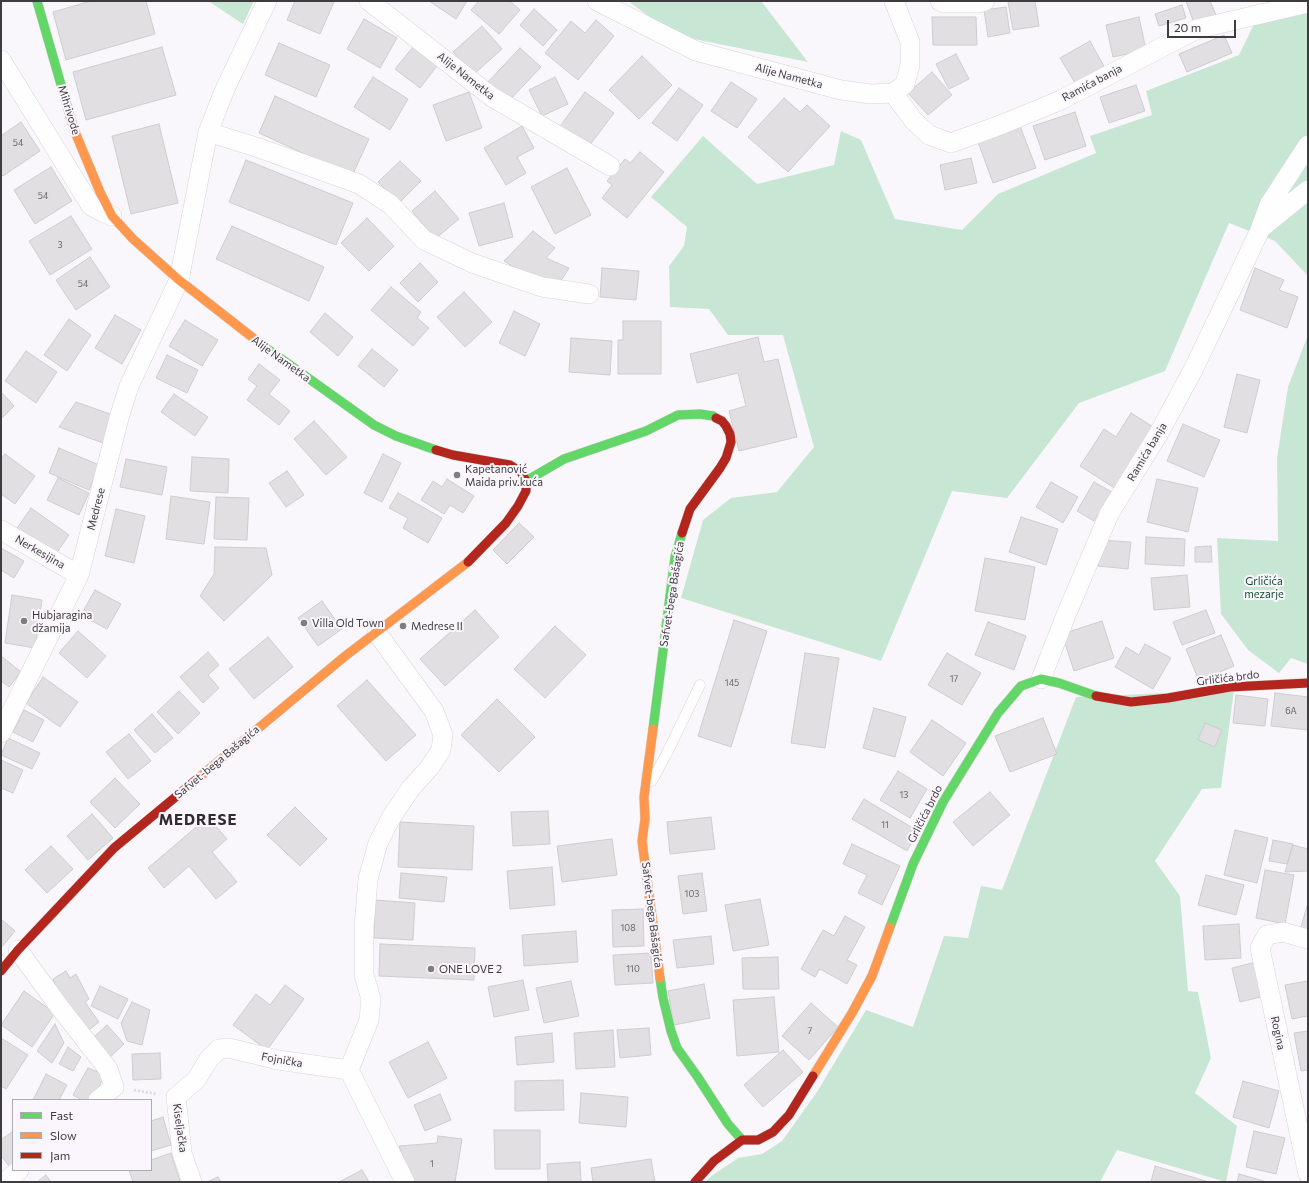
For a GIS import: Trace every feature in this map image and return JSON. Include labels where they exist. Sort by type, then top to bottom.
[{"type":"street","name":"Mihrivode","points":[[37,1],[75,132],[100,192],[112,216],[133,239],[179,280]]},
{"type":"street","points":[[179,280],[208,132],[225,89],[267,1]]},
{"type":"street","name":"Alije Nametka","points":[[369,1],[492,97],[610,166]]},
{"type":"street","name":"Alije Nametka","points":[[597,1],[696,51],[842,90],[872,94],[893,94]]},
{"type":"street","points":[[893,94],[905,84],[910,65],[910,42],[894,1]]},
{"type":"street","points":[[940,1],[944,3],[978,3],[985,1]]},
{"type":"street","name":"Ramića banja","points":[[893,94],[914,121],[929,135],[951,143],[1062,100],[1196,29],[1308,3]]},
{"type":"street","name":"Mihrivode","points":[[1,60],[91,206],[112,216]]},
{"type":"street","points":[[208,132],[266,150],[359,184],[390,204],[424,240],[472,263],[542,287],[589,294]]},
{"type":"street","name":"Ramića banja","points":[[1041,679],[1068,608],[1109,514],[1159,434],[1193,370],[1261,228],[1269,205],[1308,145]]},
{"type":"street","name":"Ramića banja","points":[[1261,228],[1308,190]]},
{"type":"street","name":"Alije Nametka","points":[[179,280],[260,344],[374,425],[396,436],[453,455],[510,464],[521,472],[526,481]]},
{"type":"street","name":"Medrese","points":[[1,734],[79,575],[119,418],[129,386],[179,280]]},
{"type":"street","name":"Safvet-bega Bašagića","points":[[1,971],[18,950],[114,848],[344,657],[377,633],[472,557],[506,523],[526,491],[526,481],[564,459],[646,431],[678,415],[700,414],[713,416],[722,421],[726,426],[730,434],[731,442],[726,458],[720,468],[690,509],[682,530],[675,557],[644,797],[645,819],[642,841],[663,998],[671,1031],[677,1048],[684,1059],[697,1076],[728,1124],[742,1140]]},
{"type":"street","name":"Nerkesijina","points":[[1,530],[79,575]]},
{"type":"street","points":[[377,633],[434,711],[443,735],[441,750],[430,767],[407,793],[392,816],[378,843],[368,880],[364,927],[364,975],[371,999],[369,1020],[349,1070],[405,1182]]},
{"type":"street","name":"Grličića brdo","points":[[742,1140],[758,1140],[773,1132],[790,1115],[852,1013],[872,976],[913,864],[943,802],[998,713],[1010,697],[1021,686],[1041,679],[1060,683],[1102,698],[1131,702],[1168,698],[1230,687],[1308,683]]},
{"type":"street","name":"Rogina","points":[[1308,940],[1283,932],[1267,935],[1260,948],[1308,1174]]},
{"type":"street","points":[[18,950],[61,1009],[108,1069],[114,1087],[99,1099]]},
{"type":"street","name":"Fojnička","points":[[176,1097],[196,1080],[209,1059],[219,1049],[228,1048],[278,1060],[349,1070]]},
{"type":"street","name":"Kiseljačka","points":[[176,1097],[182,1153],[192,1182]]},
{"type":"street","points":[[695,1182],[714,1161],[742,1140]]},
{"type":"street","points":[[5,1182],[18,1171]]},
{"type":"lane","points":[[644,797],[668,753],[700,685]]},
{"type":"path","points":[[114,1087],[176,1097]]},
{"type":"green space","points":[[208,1],[254,1],[243,24]]},
{"type":"green space","points":[[628,1],[761,1],[808,62],[684,37],[655,21]]},
{"type":"green space","points":[[1308,1],[1308,276],[1275,241],[1229,223],[1165,371],[1079,403],[1007,498],[952,491],[881,661],[681,598],[703,520],[731,498],[777,492],[814,447],[783,335],[728,335],[709,309],[670,307],[669,266],[684,246],[687,227],[651,197],[703,136],[757,184],[834,165],[841,131],[861,140],[895,219],[962,230],[998,194],[1096,153],[1090,136],[1152,115],[1146,91],[1239,55],[1255,22]]},
{"type":"green space","name":"Grličića mezarje","points":[[1308,335],[1308,664],[1291,658],[1279,673],[1248,650],[1221,614],[1217,538],[1278,541],[1277,458],[1288,387]]},
{"type":"green space","points":[[1234,690],[1221,788],[1202,789],[1155,861],[1180,896],[1188,991],[1198,992],[1211,1058],[1195,1093],[1237,1126],[1226,1182],[1117,1150],[1100,1182],[705,1182],[738,1158],[762,1154],[782,1141],[817,1092],[866,1010],[913,1027],[944,936],[968,938],[981,886],[1002,890],[1076,697]]},
{"type":"building","points":[[91,1],[146,1],[155,34],[66,60],[53,12]]},
{"type":"building","points":[[295,1],[334,2],[320,34],[287,20]]},
{"type":"building","points":[[429,1],[467,1],[456,19]]},
{"type":"building","points":[[479,1],[510,1],[520,10],[499,34],[471,10]]},
{"type":"building","points":[[1035,1],[1039,26],[1013,30],[1008,2]]},
{"type":"building","points":[[1186,1],[1210,1],[1216,15],[1194,23]]},
{"type":"building","points":[[1182,5],[1186,18],[1159,26],[1155,14]]},
{"type":"building","points":[[1006,7],[1010,33],[988,37],[984,10]]},
{"type":"building","points":[[534,9],[557,30],[543,46],[520,25]]},
{"type":"building","points":[[932,17],[976,17],[977,45],[933,45]]},
{"type":"building","points":[[1139,17],[1146,50],[1113,57],[1106,25]]},
{"type":"building","points":[[364,19],[397,38],[380,68],[347,49]]},
{"type":"building","points":[[596,20],[614,36],[578,80],[545,53],[571,21],[585,33]]},
{"type":"building","points":[[482,26],[502,49],[473,75],[453,52]]},
{"type":"building","points":[[1224,35],[1232,53],[1187,72],[1179,54]]},
{"type":"building","points":[[1090,41],[1106,70],[1077,86],[1060,58]]},
{"type":"building","points":[[279,43],[330,65],[316,97],[265,75]]},
{"type":"building","points":[[162,47],[176,95],[86,120],[73,72]]},
{"type":"building","points":[[413,47],[437,66],[420,88],[395,69]]},
{"type":"building","points":[[520,48],[541,67],[507,103],[486,84]]},
{"type":"building","points":[[956,54],[969,79],[949,89],[936,64]]},
{"type":"building","points":[[642,56],[672,85],[639,119],[609,90]]},
{"type":"building","points":[[932,72],[952,95],[928,115],[908,93]]},
{"type":"building","points":[[373,77],[408,99],[390,130],[354,107]]},
{"type":"building","points":[[555,77],[568,104],[542,116],[529,90]]},
{"type":"building","points":[[731,82],[757,99],[737,128],[711,111]]},
{"type":"building","points":[[1136,85],[1145,111],[1109,123],[1100,97]]},
{"type":"building","points":[[679,88],[703,105],[677,141],[652,123]]},
{"type":"building","points":[[469,92],[482,128],[446,141],[433,105]]},
{"type":"building","points":[[585,92],[614,113],[586,150],[558,129]]},
{"type":"building","points":[[275,96],[369,139],[352,176],[259,133]]},
{"type":"building","points":[[784,98],[800,112],[807,105],[830,126],[788,172],[748,137]]},
{"type":"building","points":[[1075,112],[1086,146],[1045,160],[1033,126]]},
{"type":"building","points":[[21,122],[40,151],[3,176],[1,174],[1,136]]},
{"type":"building","points":[[159,124],[178,203],[131,214],[112,136]]},
{"type":"building","points":[[522,126],[534,148],[517,157],[526,173],[506,185],[484,148]]},
{"type":"building","points":[[1020,126],[1036,168],[993,183],[978,142]]},
{"type":"building","points":[[640,152],[664,172],[627,218],[602,198],[612,185],[607,181],[625,159],[630,163]]},
{"type":"building","points":[[971,158],[977,183],[945,190],[940,165]]},
{"type":"building","points":[[246,160],[353,203],[336,245],[229,202]]},
{"type":"building","points":[[400,161],[421,181],[399,203],[378,182]]},
{"type":"building","points":[[51,167],[72,201],[35,224],[14,190]]},
{"type":"building","points":[[567,168],[591,215],[555,234],[531,187]]},
{"type":"building","points":[[435,191],[459,219],[435,239],[412,211]]},
{"type":"building","points":[[504,203],[513,237],[479,246],[469,213]]},
{"type":"building","points":[[71,216],[92,249],[50,275],[29,241]]},
{"type":"building","points":[[367,218],[394,246],[369,271],[341,243]]},
{"type":"building","points":[[232,226],[324,267],[309,301],[216,259]]},
{"type":"building","points":[[533,231],[555,248],[546,258],[569,268],[559,284],[532,279],[504,261]]},
{"type":"building","points":[[90,257],[110,287],[76,310],[56,280]]},
{"type":"building","points":[[420,263],[438,282],[418,302],[400,283]]},
{"type":"building","points":[[602,268],[639,271],[636,300],[600,297]]},
{"type":"building","points":[[1255,268],[1284,280],[1279,290],[1298,297],[1287,328],[1240,310]]},
{"type":"building","points":[[391,287],[421,312],[417,318],[429,328],[413,346],[371,310]]},
{"type":"building","points":[[464,292],[492,322],[465,347],[437,317]]},
{"type":"building","points":[[514,311],[540,324],[525,356],[499,343]]},
{"type":"building","points":[[325,313],[353,337],[338,356],[310,332]]},
{"type":"building","points":[[115,315],[141,330],[122,364],[95,348]]},
{"type":"building","points":[[69,319],[91,335],[67,371],[44,355]]},
{"type":"building","points":[[185,320],[218,340],[202,366],[169,346]]},
{"type":"building","points":[[623,321],[661,321],[661,374],[618,374],[618,340],[623,340]]},
{"type":"building","points":[[758,337],[764,362],[778,359],[797,437],[739,451],[729,411],[746,406],[738,373],[697,383],[690,354]]},
{"type":"building","points":[[571,338],[612,341],[610,375],[569,372]]},
{"type":"building","points":[[372,349],[398,370],[384,387],[358,366]]},
{"type":"building","points":[[26,351],[57,372],[36,403],[5,381]]},
{"type":"building","points":[[167,355],[198,370],[187,393],[156,378]]},
{"type":"building","points":[[259,364],[280,380],[269,394],[290,411],[279,425],[247,400],[257,386],[248,379]]},
{"type":"building","points":[[1237,374],[1260,380],[1247,433],[1224,427]]},
{"type":"building","points":[[1,392],[14,406],[1,419]]},
{"type":"building","points":[[174,394],[208,417],[195,436],[161,412]]},
{"type":"building","points":[[76,402],[113,415],[103,443],[59,427]]},
{"type":"building","points":[[1131,413],[1155,428],[1116,489],[1080,466],[1104,429],[1116,437]]},
{"type":"building","points":[[314,421],[347,457],[326,475],[294,439]]},
{"type":"building","points":[[1183,424],[1220,440],[1204,477],[1167,461]]},
{"type":"building","points":[[59,448],[99,465],[89,490],[49,473]]},
{"type":"building","points":[[5,454],[35,476],[15,504],[1,494],[1,459]]},
{"type":"building","points":[[383,454],[401,463],[382,502],[364,493]]},
{"type":"building","points":[[192,457],[229,459],[228,493],[190,491]]},
{"type":"building","points":[[126,459],[167,467],[162,495],[120,487]]},
{"type":"building","points":[[287,471],[304,495],[286,507],[269,483]]},
{"type":"building","points":[[58,478],[89,493],[79,515],[47,500]]},
{"type":"building","points":[[447,479],[474,496],[463,513],[450,505],[444,514],[421,500],[433,481],[442,487]]},
{"type":"building","points":[[1157,479],[1198,488],[1188,532],[1147,522]]},
{"type":"building","points":[[1051,482],[1078,497],[1063,523],[1036,507]]},
{"type":"building","points":[[1094,482],[1112,492],[1094,521],[1077,511]]},
{"type":"building","points":[[398,493],[442,518],[428,543],[403,528],[408,518],[389,508]]},
{"type":"building","points":[[171,496],[210,502],[204,544],[166,539]]},
{"type":"building","points":[[216,497],[249,498],[247,540],[214,539]]},
{"type":"building","points":[[31,508],[69,535],[53,558],[15,531]]},
{"type":"building","points":[[116,509],[145,516],[134,563],[105,556]]},
{"type":"building","points":[[1021,517],[1058,529],[1046,565],[1009,552]]},
{"type":"building","points":[[519,523],[534,537],[507,564],[493,550]]},
{"type":"building","points":[[1146,537],[1185,539],[1184,566],[1145,564]]},
{"type":"building","points":[[1100,540],[1131,542],[1128,569],[1098,566]]},
{"type":"building","points":[[1211,546],[1212,562],[1195,562],[1195,547]]},
{"type":"building","points":[[215,547],[266,548],[272,575],[224,621],[200,596],[214,574]]},
{"type":"building","points":[[1,548],[24,561],[14,578],[1,570]]},
{"type":"building","points":[[985,558],[1035,567],[1025,620],[975,611]]},
{"type":"building","points":[[1187,575],[1190,607],[1154,610],[1151,578]]},
{"type":"building","points":[[95,590],[121,604],[107,629],[81,615]]},
{"type":"building","name":"Hubjaragina džamija","points":[[12,595],[42,600],[35,648],[5,643]]},
{"type":"building","points":[[322,601],[342,629],[318,646],[298,618]]},
{"type":"building","points":[[475,610],[499,637],[445,686],[420,659]]},
{"type":"building","points":[[1206,610],[1215,633],[1182,645],[1173,622]]},
{"type":"building","points":[[734,620],[767,631],[731,747],[698,736]]},
{"type":"building","points":[[1102,621],[1114,658],[1074,671],[1062,634]]},
{"type":"building","points":[[988,622],[1026,636],[1014,670],[975,655]]},
{"type":"building","points":[[555,626],[586,655],[545,698],[514,669]]},
{"type":"building","points":[[78,631],[106,656],[87,678],[59,653]]},
{"type":"building","points":[[1221,635],[1234,666],[1199,681],[1186,649]]},
{"type":"building","points":[[268,637],[293,667],[254,699],[229,669]]},
{"type":"building","points":[[1145,644],[1171,658],[1153,689],[1115,667],[1126,647],[1139,655]]},
{"type":"building","points":[[208,652],[219,665],[208,675],[219,688],[203,703],[180,677]]},
{"type":"building","points":[[805,653],[839,658],[825,748],[791,743]]},
{"type":"building","points":[[947,653],[981,673],[962,705],[928,685]]},
{"type":"building","points":[[1,656],[21,672],[9,687],[1,681]]},
{"type":"building","points":[[43,677],[78,702],[60,727],[26,703]]},
{"type":"building","points":[[367,680],[416,735],[386,761],[337,706]]},
{"type":"building","points":[[179,691],[200,713],[178,734],[157,712]]},
{"type":"building","points":[[1275,693],[1308,697],[1308,730],[1271,726]]},
{"type":"building","points":[[1236,695],[1268,699],[1265,726],[1233,723]]},
{"type":"building","points":[[497,699],[535,737],[499,772],[461,735]]},
{"type":"building","points":[[874,708],[906,717],[895,757],[863,748]]},
{"type":"building","points":[[24,710],[44,720],[33,742],[13,732]]},
{"type":"building","points":[[152,714],[173,738],[155,753],[134,730]]},
{"type":"building","points":[[1043,718],[1057,754],[1010,772],[995,736]]},
{"type":"building","points":[[932,720],[966,743],[943,776],[910,752]]},
{"type":"building","points":[[1205,723],[1222,730],[1215,747],[1198,740]]},
{"type":"building","points":[[129,734],[151,761],[128,779],[106,752]]},
{"type":"building","points":[[8,738],[40,753],[32,769],[1,755]]},
{"type":"building","points":[[1,760],[23,770],[13,793],[1,788]]},
{"type":"building","points":[[898,771],[927,789],[910,818],[880,800]]},
{"type":"building","points":[[115,778],[140,804],[115,828],[90,802]]},
{"type":"building","points":[[990,792],[1010,815],[973,846],[953,822]]},
{"type":"building","points":[[864,799],[918,831],[907,851],[852,819]]},
{"type":"building","points":[[295,807],[327,839],[300,866],[267,835]]},
{"type":"building","points":[[548,811],[550,844],[513,846],[511,812]]},
{"type":"building","points":[[92,814],[113,838],[88,860],[67,836]]},
{"type":"building","points":[[208,817],[227,839],[212,852],[237,882],[216,899],[189,866],[164,888],[148,868]]},
{"type":"building","points":[[711,817],[715,849],[670,854],[667,822]]},
{"type":"building","points":[[400,822],[474,826],[472,870],[398,867]]},
{"type":"building","points":[[1235,830],[1268,838],[1257,883],[1224,875]]},
{"type":"building","points":[[612,839],[617,875],[562,882],[557,846]]},
{"type":"building","points":[[1273,840],[1293,844],[1287,864],[1269,861]]},
{"type":"building","points":[[852,844],[900,866],[882,905],[858,893],[867,875],[843,864]]},
{"type":"building","points":[[1293,845],[1308,849],[1308,871],[1285,872]]},
{"type":"building","points":[[51,846],[73,869],[47,893],[25,870]]},
{"type":"building","points":[[552,867],[555,905],[510,909],[507,871]]},
{"type":"building","points":[[1265,870],[1294,875],[1285,924],[1256,918]]},
{"type":"building","points":[[401,873],[447,877],[444,902],[399,898]]},
{"type":"building","points":[[702,873],[707,911],[683,914],[678,876]]},
{"type":"building","points":[[1206,875],[1244,885],[1236,915],[1198,905]]},
{"type":"building","points":[[760,899],[769,945],[733,951],[725,905]]},
{"type":"building","points":[[375,900],[415,903],[413,940],[374,938]]},
{"type":"building","points":[[1308,906],[1308,936],[1299,934]]},
{"type":"building","points":[[643,909],[644,946],[613,947],[612,910]]},
{"type":"building","points":[[845,916],[865,927],[847,960],[857,965],[847,984],[820,969],[815,977],[801,969],[823,930],[834,936]]},
{"type":"building","points":[[1,919],[15,931],[1,948]]},
{"type":"building","points":[[1239,924],[1241,958],[1205,960],[1203,926]]},
{"type":"building","points":[[576,931],[578,962],[524,966],[522,935]]},
{"type":"building","points":[[711,936],[714,964],[677,968],[673,940]]},
{"type":"building","points":[[380,944],[475,948],[474,980],[379,976]]},
{"type":"building","points":[[651,953],[653,983],[615,985],[613,955]]},
{"type":"building","points":[[778,957],[779,989],[743,989],[742,958]]},
{"type":"building","points":[[1260,961],[1269,995],[1240,1002],[1232,968]]},
{"type":"building","points":[[66,971],[70,978],[76,974],[89,999],[85,1002],[99,1022],[85,1033],[63,1007],[53,979]]},
{"type":"building","points":[[523,980],[529,1010],[494,1017],[488,987]]},
{"type":"building","points":[[571,981],[579,1016],[544,1023],[536,988]]},
{"type":"building","points":[[1308,981],[1308,1016],[1292,1019],[1285,985]]},
{"type":"building","points":[[704,984],[710,1018],[674,1025],[668,991]]},
{"type":"building","points":[[285,985],[304,999],[267,1050],[233,1025],[256,994],[270,1005]]},
{"type":"building","points":[[100,986],[128,999],[118,1019],[91,1006]]},
{"type":"building","points":[[24,991],[55,1013],[32,1047],[1,1025]]},
{"type":"building","points":[[774,997],[779,1052],[737,1056],[733,1000]]},
{"type":"building","points":[[132,1002],[150,1010],[142,1045],[127,1041],[121,1023]]},
{"type":"building","points":[[811,1003],[838,1027],[809,1060],[782,1036]]},
{"type":"building","points":[[55,1024],[64,1043],[52,1063],[37,1051]]},
{"type":"building","points":[[107,1025],[124,1044],[108,1059],[91,1040]]},
{"type":"building","points":[[649,1028],[651,1055],[620,1058],[617,1030]]},
{"type":"building","points":[[613,1030],[615,1067],[576,1069],[574,1033]]},
{"type":"building","points":[[1308,1031],[1308,1070],[1301,1071],[1294,1033]]},
{"type":"building","points":[[552,1033],[554,1062],[517,1065],[515,1037]]},
{"type":"building","points":[[1,1038],[28,1055],[6,1089],[1,1086]]},
{"type":"building","points":[[428,1042],[447,1078],[408,1098],[389,1062]]},
{"type":"building","points":[[68,1047],[81,1057],[73,1071],[59,1064]]},
{"type":"building","points":[[783,1050],[803,1072],[763,1107],[744,1085]]},
{"type":"building","points":[[160,1053],[161,1079],[133,1080],[132,1054]]},
{"type":"building","points":[[88,1068],[105,1075],[93,1099],[80,1099],[73,1095]]},
{"type":"building","points":[[46,1074],[67,1085],[60,1099],[34,1099]]},
{"type":"building","points":[[563,1080],[564,1110],[515,1111],[515,1081]]},
{"type":"building","points":[[1243,1081],[1279,1091],[1269,1128],[1233,1117]]},
{"type":"building","points":[[581,1093],[628,1097],[626,1127],[579,1123]]},
{"type":"building","points":[[440,1094],[451,1120],[425,1131],[414,1105]]},
{"type":"building","points":[[163,1117],[171,1145],[152,1151],[152,1121]]},
{"type":"building","points":[[494,1130],[540,1130],[540,1169],[495,1169]]},
{"type":"building","points":[[1254,1131],[1285,1138],[1276,1174],[1246,1167]]},
{"type":"building","points":[[12,1132],[12,1166],[10,1167],[1,1156],[1,1140]]},
{"type":"building","points":[[438,1136],[462,1139],[455,1182],[412,1182],[399,1146],[437,1143]]},
{"type":"building","points":[[171,1153],[180,1181],[133,1182],[129,1171],[152,1171],[152,1160]]},
{"type":"building","points":[[651,1159],[655,1182],[593,1182],[591,1168]]},
{"type":"building","points":[[580,1162],[581,1182],[548,1182],[547,1164]]},
{"type":"building","points":[[1155,1166],[1209,1182],[1151,1182]]},
{"type":"building","points":[[362,1170],[369,1182],[339,1182]]},
{"type":"building","points":[[1239,1174],[1267,1182],[1237,1182]]},
{"type":"building","points":[[46,1175],[51,1182],[37,1182]]},
{"type":"building","points":[[218,1177],[221,1182],[207,1182]]},
{"type":"traffic: fast","points":[[37,1],[70,116]]},
{"type":"traffic: fast","points":[[266,348],[374,425],[396,436],[436,450]]},
{"type":"traffic: fast","points":[[526,481],[564,459],[646,431],[678,415],[700,414],[713,416],[716,418]]},
{"type":"traffic: fast","points":[[653,729],[675,557],[682,533]]},
{"type":"traffic: fast","points":[[890,927],[913,864],[943,802],[998,713],[1021,686],[1041,679],[1059,683],[1096,696]]},
{"type":"traffic: fast","points":[[660,978],[671,1031],[677,1048],[728,1124],[742,1140]]},
{"type":"traffic: slow","points":[[70,116],[75,132],[100,192],[112,216],[133,239],[179,280],[266,348]]},
{"type":"traffic: slow","points":[[196,780],[344,657],[468,562]]},
{"type":"traffic: slow","points":[[653,729],[644,797],[645,819],[642,841],[660,978]]},
{"type":"traffic: slow","points":[[813,1076],[852,1013],[872,976],[890,927]]},
{"type":"traffic: jam","points":[[682,533],[690,509],[720,468],[726,458],[731,442],[730,434],[726,426],[722,421],[716,418]]},
{"type":"traffic: jam","points":[[436,450],[453,455],[510,465],[521,472],[526,481],[526,491],[506,523],[468,562]]},
{"type":"traffic: jam","points":[[1096,696],[1131,702],[1168,698],[1230,687],[1308,683]]},
{"type":"traffic: jam","points":[[1,971],[18,950],[114,848],[196,780]]},
{"type":"traffic: jam","points":[[695,1182],[714,1161],[742,1140],[758,1140],[773,1132],[789,1115],[813,1076]]},
{"type":"place","name":"Kapetanović Maida priv.kuća","points":[[457,475]]},
{"type":"place","name":"Hubjaragina džamija","points":[[24,621]]},
{"type":"place","name":"Villa Old Town","points":[[304,623]]},
{"type":"place","name":"Medrese II","points":[[403,626]]},
{"type":"place","name":"ONE LOVE 2","points":[[431,969]]},
{"type":"district","name":"MEDRESE","points":[[198,820]]}]
